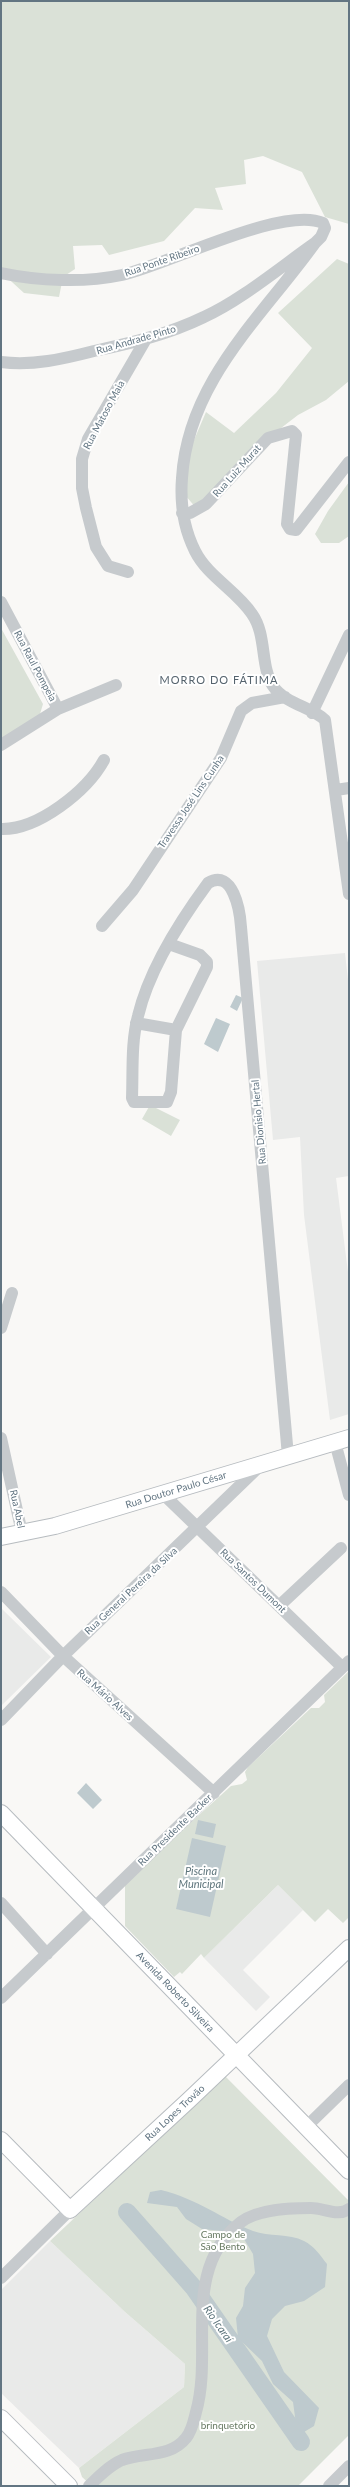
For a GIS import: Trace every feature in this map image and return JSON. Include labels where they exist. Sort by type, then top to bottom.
[{"type":"main road","name":"Rua Doutor Paulo César","points":[[1,1537],[55,1526],[342,1440]]},
{"type":"main road","name":"Avenida Roberto Silveira","points":[[1,1813],[307,2126],[349,2171]]},
{"type":"main road","name":"Rua Lopes Trovão","points":[[70,2210],[349,1948]]},
{"type":"main road","points":[[1,2140],[70,2210]]},
{"type":"main road","points":[[1,2418],[69,2486]]},
{"type":"street","name":"Rua Ponte Ribeiro","points":[[1,273],[52,279],[122,275],[264,226],[298,220],[320,221]]},
{"type":"street","name":"Rua Andrade Pinto","points":[[1,362],[39,363],[146,339],[206,317],[315,243],[324,232],[324,225],[320,221]]},
{"type":"street","points":[[315,243],[285,285],[227,355],[196,410],[183,463],[182,513],[192,545],[204,566],[247,607],[256,620],[271,681],[285,697],[312,713],[320,715],[328,727],[336,790],[339,831],[349,894]]},
{"type":"street","name":"Rua Matoso Maia","points":[[128,572],[108,566],[96,547],[84,497],[82,459],[88,439],[146,339]]},
{"type":"street","name":"Rua Luiz Murat","points":[[182,513],[190,513],[206,504],[268,438],[292,431],[296,435],[288,524],[290,529],[296,530],[349,462]]},
{"type":"street","name":"Rua Raul Pompeia","points":[[1,602],[58,709]]},
{"type":"street","points":[[312,713],[349,635]]},
{"type":"street","points":[[1,745],[58,709],[116,685]]},
{"type":"street","name":"Travessa José Lins Cunha","points":[[102,926],[133,890],[221,758],[228,747],[241,711],[252,703],[285,697]]},
{"type":"street","points":[[7,829],[37,820],[72,797],[98,771],[104,760]]},
{"type":"street","points":[[336,790],[349,788]]},
{"type":"street","name":"Rua Dionisio Hertal","points":[[169,944],[200,955],[207,962],[198,986],[176,1030],[172,1085],[167,1102],[134,1102],[132,1098],[136,1022],[142,1000],[169,944],[208,883],[212,880],[222,881],[230,888],[239,905],[242,932],[288,1456]]},
{"type":"street","points":[[136,1022],[176,1030]]},
{"type":"street","points":[[1,1328],[12,1293]]},
{"type":"street","name":"Rua Abel","points":[[1,1438],[22,1533]]},
{"type":"street","points":[[342,1440],[349,1495]]},
{"type":"street","name":"Rua General Pereira da Silva","points":[[1,1720],[63,1656],[198,1528],[263,1463]]},
{"type":"street","name":"Rua Santos Dumont","points":[[164,1494],[279,1606],[346,1664]]},
{"type":"street","points":[[279,1606],[341,1548]]},
{"type":"street","name":"Rua Mário Alves","points":[[1,1592],[63,1656],[214,1793]]},
{"type":"street","name":"Rua Presidente Backer","points":[[1,1998],[346,1664]]},
{"type":"street","points":[[1,1903],[47,1954]]},
{"type":"street","points":[[307,2126],[349,2085]]},
{"type":"street","points":[[89,2486],[119,2462],[170,2450],[187,2437],[201,2392],[202,2306],[206,2283],[215,2254],[222,2243],[242,2221],[269,2211],[312,2208],[340,2213],[349,2209]]},
{"type":"street","name":"Rua Lopes Trovão","points":[[1,2278],[70,2210]]},
{"type":"street","points":[[333,2485],[349,2466]]},
{"type":"shaded area","points":[[345,953],[349,989],[349,1176],[336,1178],[349,1280],[349,1414],[330,1420],[304,1215],[300,1137],[273,1140],[257,961]]},
{"type":"shaded area","points":[[1,1608],[51,1657],[1,1706]]},
{"type":"shaded area","points":[[278,1885],[303,1910],[243,1970],[270,1997],[256,2011],[204,1958]]},
{"type":"shaded area","points":[[50,2241],[125,2312],[185,2364],[184,2387],[79,2468],[1,2393],[1,2290]]},
{"type":"green space","points":[[1,1],[349,1],[349,224],[325,217],[302,172],[263,156],[244,160],[246,184],[215,188],[223,210],[195,208],[164,241],[109,255],[102,245],[73,246],[75,269],[63,277],[59,297],[24,293],[1,272]]},
{"type":"green space","points":[[337,259],[349,264],[349,381],[326,400],[298,415],[246,455],[197,509],[185,495],[191,447],[206,412],[234,433],[276,393],[312,348],[278,313]]},
{"type":"green space","points":[[349,482],[349,536],[339,543],[321,543],[315,534],[328,511]]},
{"type":"green space","points":[[1,628],[43,704],[37,724],[1,744]]},
{"type":"green space","points":[[150,1105],[180,1120],[171,1136],[142,1119]]},
{"type":"green space","points":[[349,1671],[349,1917],[343,1923],[328,1909],[315,1922],[278,1885],[204,1958],[201,1954],[182,1974],[180,1972],[174,1977],[125,1926],[125,1882],[231,1786],[242,1784],[247,1780],[245,1772],[248,1767],[311,1708],[319,1708],[325,1702],[324,1695]]},
{"type":"green space","name":"Campo de São Bento","points":[[225,2076],[349,2201],[349,2435],[298,2486],[92,2486],[82,2477],[79,2468],[184,2387],[185,2364],[125,2312],[50,2241]]},
{"type":"water","points":[[236,995],[243,998],[237,1011],[230,1007]]},
{"type":"water","points":[[216,1018],[230,1024],[218,1052],[204,1044]]},
{"type":"water","points":[[86,1783],[102,1800],[93,1809],[77,1793]]},
{"type":"water","points":[[198,1820],[216,1824],[213,1838],[195,1834]]},
{"type":"water","name":"Piscina Municipal","points":[[192,1838],[226,1846],[210,1917],[176,1909]]},
{"type":"water","points":[[161,2190],[186,2198],[253,2231],[292,2237],[304,2241],[314,2248],[327,2264],[325,2287],[304,2301],[285,2306],[272,2319],[267,2336],[284,2372],[319,2408],[314,2426],[304,2432],[296,2424],[293,2402],[273,2384],[262,2361],[238,2338],[236,2318],[243,2306],[245,2288],[255,2273],[253,2254],[244,2239],[222,2231],[202,2229],[186,2219],[177,2207],[147,2203],[150,2192]]},
{"type":"waterway","name":"Rio Icaraí","points":[[127,2212],[194,2288],[301,2442]]},
{"type":"district","name":"MORRO DO FÁTIMA","points":[[219,680]]},
{"type":"park label","name":"brinquetório","points":[[228,2426]]}]
